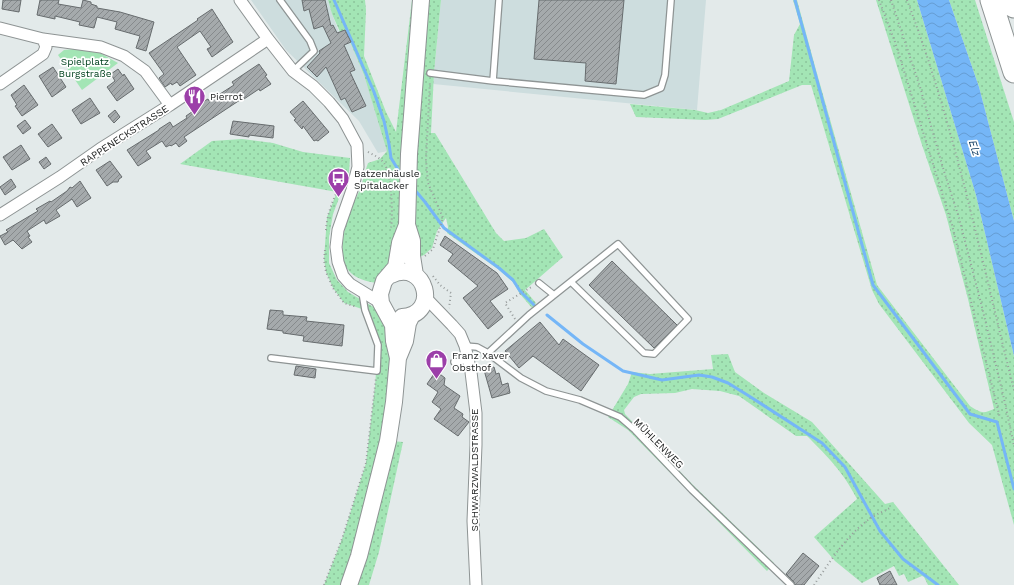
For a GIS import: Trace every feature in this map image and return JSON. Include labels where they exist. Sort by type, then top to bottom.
[{"type":"highway","points":[[991,0],[1014,72]]},
{"type":"highway","points":[[1011,0],[1014,7]]},
{"type":"main road","points":[[415,275],[421,258],[412,241],[407,225],[407,196],[421,0]]},
{"type":"main road","points":[[398,358],[394,341],[393,325],[384,307],[380,294],[386,280],[396,267],[400,243],[407,225]]},
{"type":"main road","points":[[348,585],[359,556],[388,441],[394,402],[398,358],[405,341],[408,324],[421,308],[426,298],[424,285],[415,275],[405,272],[395,273],[386,280]]},
{"type":"main road","points":[[384,307],[399,317],[415,314]]},
{"type":"street","points":[[240,0],[268,39],[293,70],[329,102],[343,119],[357,145],[358,167],[352,190],[338,230],[336,247],[338,262],[344,276],[350,284],[362,290],[384,307]]},
{"type":"street","points":[[0,28],[42,39],[100,47],[124,56],[145,71],[170,105]]},
{"type":"street","points":[[0,84],[43,54],[46,47],[42,39]]},
{"type":"street","name":"RAPPENECKSTRASSE","points":[[0,215],[170,105],[268,39]]},
{"type":"street","points":[[362,290],[386,280]]},
{"type":"street","name":"SCHWARZWALDSTRASSE","points":[[426,298],[460,334],[465,346],[468,360],[476,413],[473,521],[476,585]]},
{"type":"street","points":[[415,314],[444,317]]},
{"type":"lane","points":[[280,0],[310,41],[314,51],[293,70]]},
{"type":"lane","points":[[493,81],[499,0]]},
{"type":"lane","points":[[430,73],[493,81],[644,95],[662,88],[665,75],[671,0]]},
{"type":"lane","points":[[488,353],[518,325],[554,295],[618,244],[688,319],[654,354],[644,353],[571,282]]},
{"type":"lane","points":[[540,283],[554,295]]},
{"type":"lane","points":[[271,358],[376,371],[378,345],[365,310],[362,290]]},
{"type":"lane","name":"MÜHLENWEG","points":[[465,346],[477,347],[488,353],[521,378],[546,391],[580,400],[620,417],[635,430],[692,490],[792,585]]},
{"type":"lane","points":[[454,362],[468,360]]},
{"type":"path","points":[[879,0],[895,42],[946,205],[966,276],[1000,418]]},
{"type":"path","points":[[891,0],[920,87],[959,218],[982,307],[1014,446]]},
{"type":"path","points":[[907,0],[919,32],[949,132],[977,236],[1014,390]]},
{"type":"path","points":[[421,258],[433,249],[437,232],[443,218],[428,183],[426,160],[430,73]]},
{"type":"path","points":[[357,145],[380,159],[385,164],[391,201],[390,232]]},
{"type":"path","points":[[432,274],[440,285],[451,293],[449,309],[444,317]]},
{"type":"path","points":[[518,325],[505,303],[525,291]]},
{"type":"path","points":[[324,585],[342,539],[366,463],[376,371]]},
{"type":"path","points":[[814,585],[834,554],[868,519],[890,508]]},
{"type":"shaded area","points":[[251,0],[328,0],[339,32],[345,30],[364,75],[388,151],[378,153],[359,121],[286,50]]},
{"type":"shaded area","points":[[441,0],[706,0],[697,110],[433,84]]},
{"type":"green space","points":[[328,0],[365,0],[364,56],[386,112],[396,132],[412,0],[441,0],[434,73],[431,133],[435,133],[496,233],[504,241],[526,238],[544,229],[563,257],[525,290],[536,303],[532,308],[520,294],[513,282],[498,269],[447,233],[448,227],[446,218],[437,231],[432,248],[424,255],[409,262],[394,261],[376,283],[358,278],[349,271],[345,265],[342,251],[345,227],[350,211],[359,192],[368,163],[380,159],[387,151],[364,75],[345,30],[340,32]]},
{"type":"green space","points":[[793,0],[797,0],[877,285],[970,406],[980,411],[987,412],[994,409],[946,215],[876,0],[917,0],[976,195],[1014,356],[1014,525],[992,445],[969,423],[879,304],[872,290],[811,85],[802,85],[718,119],[705,120],[636,117],[630,104],[695,110],[708,113],[721,110],[789,81],[794,35],[800,24]]},
{"type":"green space","points":[[949,0],[975,0],[1014,122],[1014,221],[979,87]]},
{"type":"green space","name":"Spielplatz Burgstraße","points":[[75,49],[100,53],[118,63],[82,90],[58,55],[64,50]]},
{"type":"green space","points":[[242,139],[273,143],[303,152],[350,158],[349,172],[333,214],[329,237],[329,263],[337,280],[348,292],[377,309],[390,331],[389,376],[381,440],[403,442],[379,552],[369,585],[324,585],[342,539],[366,463],[378,345],[365,310],[344,303],[333,288],[326,272],[324,259],[327,217],[337,192],[180,164],[212,141]]},
{"type":"green space","points":[[728,354],[735,372],[764,393],[812,422],[885,504],[893,502],[959,585],[928,585],[922,576],[908,582],[904,574],[899,576],[894,566],[862,583],[835,561],[814,537],[857,499],[852,489],[835,466],[807,436],[796,436],[739,396],[720,391],[692,389],[675,393],[641,394],[634,397],[624,410],[625,414],[693,485],[774,563],[767,571],[628,430],[608,417],[628,384],[632,372],[650,374],[713,369],[711,355]]},
{"type":"water","name":"Elz","points":[[917,0],[949,0],[979,87],[1014,221],[1014,356],[976,195]]},
{"type":"building","points":[[3,0],[21,0],[19,12],[2,9]]},
{"type":"building","points":[[40,0],[59,0],[58,4],[81,8],[83,0],[91,2],[91,4],[97,6],[97,8],[120,12],[154,22],[146,51],[136,48],[140,36],[115,29],[117,22],[97,17],[94,28],[79,25],[80,22],[55,16],[55,19],[37,15]]},
{"type":"building","points":[[302,0],[325,0],[331,26],[333,25],[337,33],[345,30],[351,42],[344,45],[355,70],[350,72],[366,106],[352,112],[345,98],[341,100],[326,67],[317,77],[307,67],[320,53],[319,51],[331,43],[323,26],[314,29],[309,9],[304,11]]},
{"type":"building","points":[[539,0],[624,0],[616,84],[585,81],[586,63],[534,59]]},
{"type":"building","points":[[212,9],[233,42],[212,57],[207,49],[211,47],[200,31],[177,47],[196,75],[180,86],[177,82],[172,85],[171,83],[165,87],[159,78],[164,74],[149,53]]},
{"type":"building","points":[[259,64],[267,75],[265,76],[271,84],[260,91],[259,89],[244,99],[243,98],[184,137],[187,141],[179,147],[176,143],[166,147],[162,141],[146,151],[151,158],[138,166],[127,150],[170,122],[173,127],[187,118],[186,116],[199,107],[197,105],[208,99],[209,101],[234,85],[232,82]]},
{"type":"building","points":[[53,67],[66,87],[52,97],[39,76]]},
{"type":"building","points":[[118,69],[123,76],[124,74],[134,89],[117,101],[107,87],[115,81],[111,74]]},
{"type":"building","points":[[24,85],[38,105],[22,116],[15,106],[17,105],[11,95]]},
{"type":"building","points":[[90,98],[100,113],[81,124],[72,110]]},
{"type":"building","points":[[303,101],[329,132],[318,141],[314,141],[303,126],[302,129],[294,120],[296,119],[290,112]]},
{"type":"building","points":[[115,110],[120,117],[114,123],[108,116]]},
{"type":"building","points":[[25,120],[31,128],[23,134],[17,126]]},
{"type":"building","points":[[233,121],[274,126],[273,138],[249,135],[249,137],[230,134]]},
{"type":"building","points":[[52,124],[62,138],[48,147],[38,134]]},
{"type":"building","points":[[21,145],[30,159],[12,170],[3,157]]},
{"type":"building","points":[[46,157],[51,164],[44,169],[39,162]]},
{"type":"building","points":[[110,161],[122,177],[118,182],[113,182],[107,186],[96,170]]},
{"type":"building","points":[[11,179],[16,187],[5,195],[0,187]]},
{"type":"building","points":[[80,181],[91,198],[77,207],[72,199],[56,210],[60,216],[46,224],[44,220],[27,231],[30,236],[28,237],[32,242],[22,249],[13,240],[5,245],[0,236],[8,232],[6,230],[38,211],[36,209],[50,201],[51,202]]},
{"type":"building","points":[[445,236],[497,273],[508,289],[490,301],[503,317],[488,329],[463,298],[478,286],[448,261],[453,254],[440,245]]},
{"type":"building","points":[[612,261],[677,325],[654,348],[589,285]]},
{"type":"building","points":[[270,310],[283,311],[283,315],[307,317],[306,321],[344,325],[342,346],[303,341],[304,336],[267,329]]},
{"type":"building","points":[[540,322],[559,345],[563,339],[599,365],[581,391],[533,356],[519,368],[505,351]]},
{"type":"building","points":[[296,366],[316,369],[315,378],[294,375]]},
{"type":"building","points":[[494,367],[496,374],[499,373],[502,385],[508,383],[510,393],[492,398],[484,370]]},
{"type":"building","points":[[436,371],[445,378],[444,385],[460,396],[454,408],[463,414],[462,417],[469,422],[458,436],[434,419],[441,409],[432,402],[438,392],[427,384]]},
{"type":"building","points":[[803,553],[819,566],[804,585],[795,585],[786,574]]},
{"type":"building","points":[[890,571],[897,585],[880,585],[877,578]]},
{"type":"waterway","points":[[334,0],[374,92],[384,121],[391,158],[402,176]]},
{"type":"waterway","points":[[795,0],[873,285],[970,414],[997,422],[1014,489]]},
{"type":"waterway","points":[[414,189],[444,228],[499,268],[513,280],[520,291],[534,305]]},
{"type":"waterway","points":[[547,315],[583,344],[623,371],[662,380],[699,375],[712,377],[728,383],[822,443],[845,467],[880,531],[903,559],[938,585]]},
{"type":"place","name":"Pierrot","points":[[194,116]]},
{"type":"place","name":"Batzenhäusle Spitalacker","points":[[339,198]]},
{"type":"place","name":"Franz Xaver Obsthof","points":[[437,380]]}]
